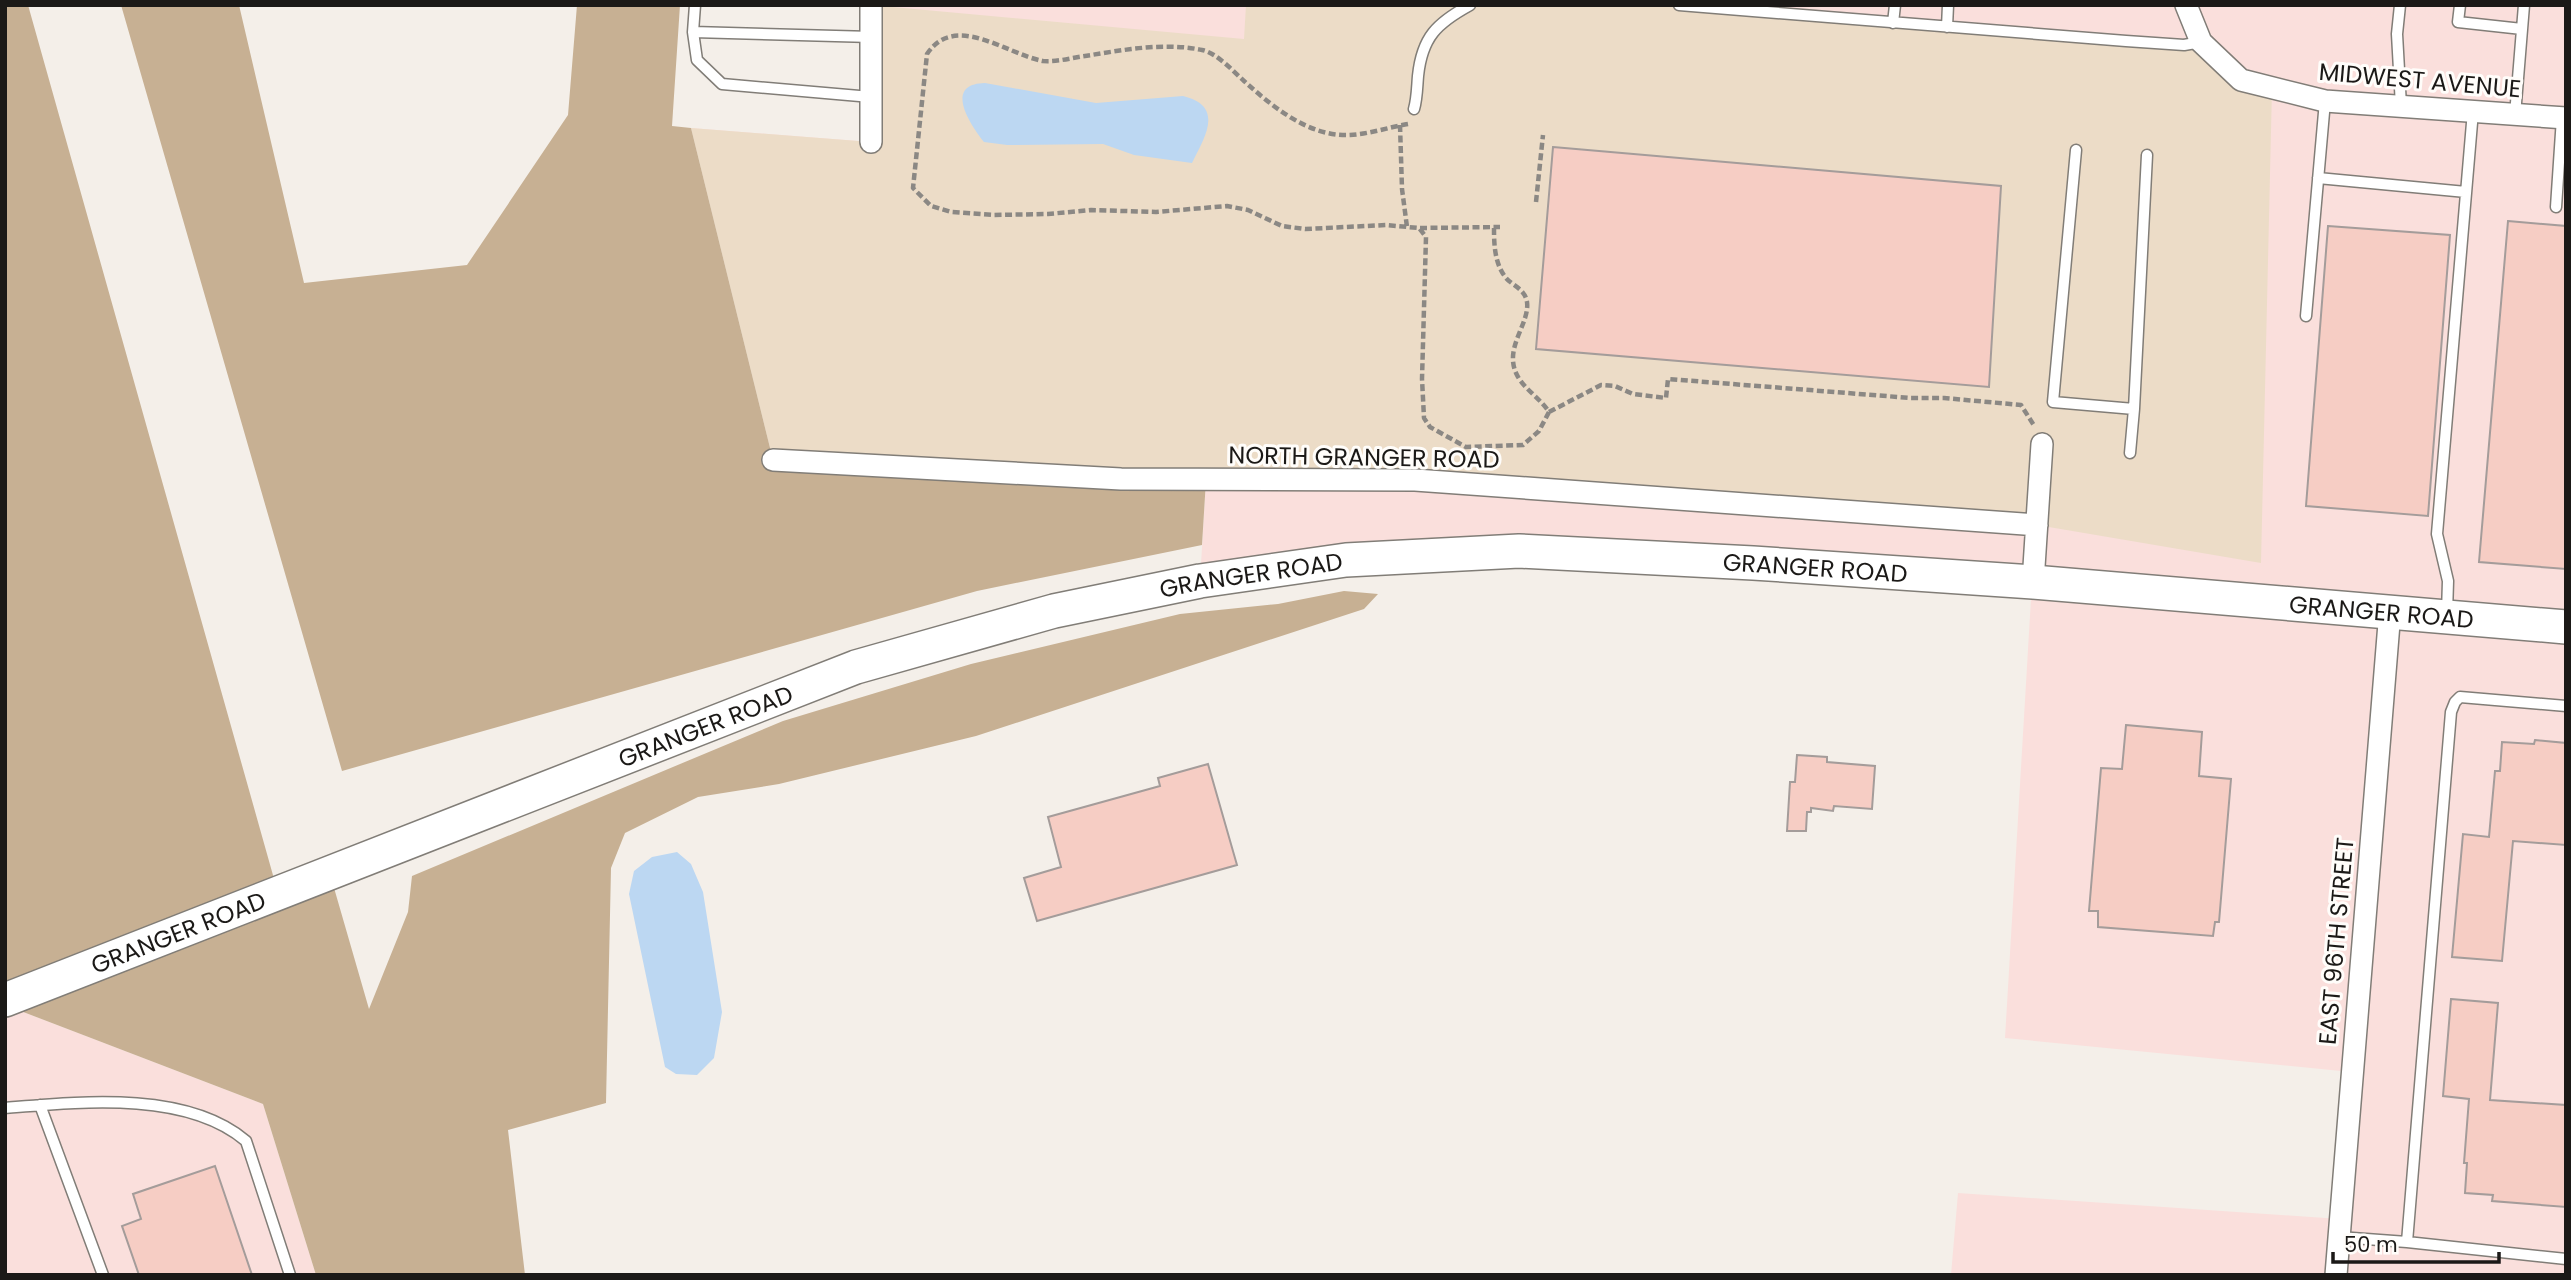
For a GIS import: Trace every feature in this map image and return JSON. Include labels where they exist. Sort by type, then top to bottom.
[{"type":"main road","name":"GRANGER ROAD","points":[[5,1000],[856,667],[1055,611],[1200,581],[1346,560],[1519,551],[1753,563],[2032,582],[2566,626]]},
{"type":"street","points":[[871,5],[871,142]]},
{"type":"street","name":"MIDWEST AVENUE","points":[[2186,5],[2201,42],[2241,80],[2325,101],[2564,118]]},
{"type":"street","points":[[2032,582],[2042,444]]},
{"type":"street","name":"NORTH GRANGER ROAD","points":[[773,460],[1121,479],[1415,480],[2037,525]]},
{"type":"street","name":"EAST 96TH STREET","points":[[2336,1275],[2390,611]]},
{"type":"lane","points":[[695,5],[693,32],[697,60],[722,84],[871,97]]},
{"type":"lane","points":[[1414,109],[1420,58],[1428,38],[1449,17],[1471,5]]},
{"type":"lane","points":[[1679,5],[2150,43],[2184,45],[2201,42]]},
{"type":"lane","points":[[1893,23],[1895,5]]},
{"type":"lane","points":[[1947,27],[1948,5]]},
{"type":"lane","points":[[2400,5],[2397,34],[2401,106]]},
{"type":"lane","points":[[2460,5],[2458,22],[2522,29]]},
{"type":"lane","points":[[2515,115],[2524,5]]},
{"type":"lane","points":[[693,32],[872,37]]},
{"type":"lane","points":[[2305,316],[2325,101]]},
{"type":"lane","points":[[2446,616],[2448,581],[2437,534],[2473,111]]},
{"type":"lane","points":[[2556,207],[2564,118]]},
{"type":"lane","points":[[2076,150],[2053,402],[2134,410]]},
{"type":"lane","points":[[2130,453],[2147,155]]},
{"type":"lane","points":[[2318,178],[2466,191]]},
{"type":"lane","points":[[2407,1241],[2451,712],[2460,697],[2566,706]]},
{"type":"lane","points":[[5,1108],[96,1101],[174,1108],[231,1128],[246,1141],[290,1275]]},
{"type":"lane","points":[[40,1105],[103,1275]]},
{"type":"lane","points":[[2339,1237],[2407,1241],[2566,1259]]},
{"type":"path","points":[[1412,123],[1354,135],[1321,132],[1264,100],[1231,69],[1205,50],[1147,48],[1043,61],[968,35],[954,34],[932,47],[927,54],[913,188],[931,206],[951,212],[993,215],[1091,210],[1156,212],[1227,206],[1248,210],[1282,226],[1305,229],[1386,225],[1481,229],[1497,226],[1494,252],[1505,277],[1524,293],[1527,304],[1516,336],[1513,364],[1516,373],[1549,412]]},
{"type":"path","points":[[1400,125],[1402,189],[1408,227]]},
{"type":"path","points":[[1536,202],[1543,135]]},
{"type":"path","points":[[1419,228],[1426,237],[1422,379],[1424,418],[1430,427],[1466,447],[1523,445],[1539,431],[1549,412],[1601,385],[1615,386],[1633,394],[1666,398],[1668,379],[2021,405],[2031,418],[2042,444]]},
{"type":"shaded area","points":[[5,5],[28,5],[278,893],[330,874],[369,1009],[408,912],[412,876],[783,721],[971,664],[1180,614],[1278,604],[1344,591],[1378,594],[1364,609],[976,736],[779,784],[698,797],[625,833],[611,868],[606,1103],[508,1130],[525,1275],[316,1275],[263,1104],[5,1005]]},
{"type":"shaded area","points":[[121,5],[239,5],[304,283],[467,265],[568,115],[577,5],[680,5],[672,126],[691,128],[773,460],[1206,480],[1202,545],[977,591],[342,771]]},
{"type":"shaded area","points":[[871,5],[2566,5],[2566,1275],[1951,1275],[1958,1193],[2340,1219],[2351,1072],[2005,1038],[2032,582],[1519,551],[1200,581],[1206,480],[691,128],[871,142]]},
{"type":"shaded area","points":[[871,5],[1244,39],[1246,5],[1687,5],[2193,44],[2272,88],[2261,563],[2037,525],[1680,498],[773,460],[691,128],[871,142]]},
{"type":"shaded area","points":[[5,1005],[263,1104],[316,1275],[5,1275]]},
{"type":"water","points":[[985,83],[1096,103],[1183,96],[1204,107],[1208,124],[1192,163],[1134,155],[1103,144],[1007,145],[984,142],[967,116],[963,97],[965,90],[972,85]]},
{"type":"water","points":[[677,852],[691,864],[703,892],[722,1012],[714,1058],[697,1075],[676,1074],[665,1067],[629,894],[634,871],[652,857]]},
{"type":"building","points":[[1553,147],[2001,186],[1989,387],[1536,349]]},
{"type":"building","points":[[2508,221],[2566,226],[2566,569],[2479,562]]},
{"type":"building","points":[[2328,226],[2450,235],[2428,516],[2306,506]]},
{"type":"building","points":[[2126,725],[2202,732],[2199,776],[2231,779],[2219,922],[2215,922],[2213,936],[2098,927],[2098,911],[2089,911],[2101,768],[2122,769]]},
{"type":"building","points":[[2535,740],[2566,743],[2566,845],[2513,841],[2502,961],[2452,957],[2463,834],[2489,837],[2495,771],[2500,771],[2502,742],[2534,744]]},
{"type":"building","points":[[1797,755],[1827,757],[1827,762],[1875,766],[1872,809],[1834,806],[1833,811],[1811,808],[1811,812],[1807,812],[1806,831],[1787,831],[1790,782],[1795,782]]},
{"type":"building","points":[[1208,764],[1237,865],[1037,921],[1024,878],[1061,867],[1048,817],[1160,786],[1158,778]]},
{"type":"building","points":[[2451,999],[2498,1003],[2490,1100],[2566,1105],[2566,1207],[2492,1201],[2493,1195],[2465,1193],[2467,1163],[2464,1163],[2469,1099],[2443,1096]]},
{"type":"building","points":[[215,1166],[252,1275],[139,1275],[122,1226],[141,1219],[133,1194]]}]
